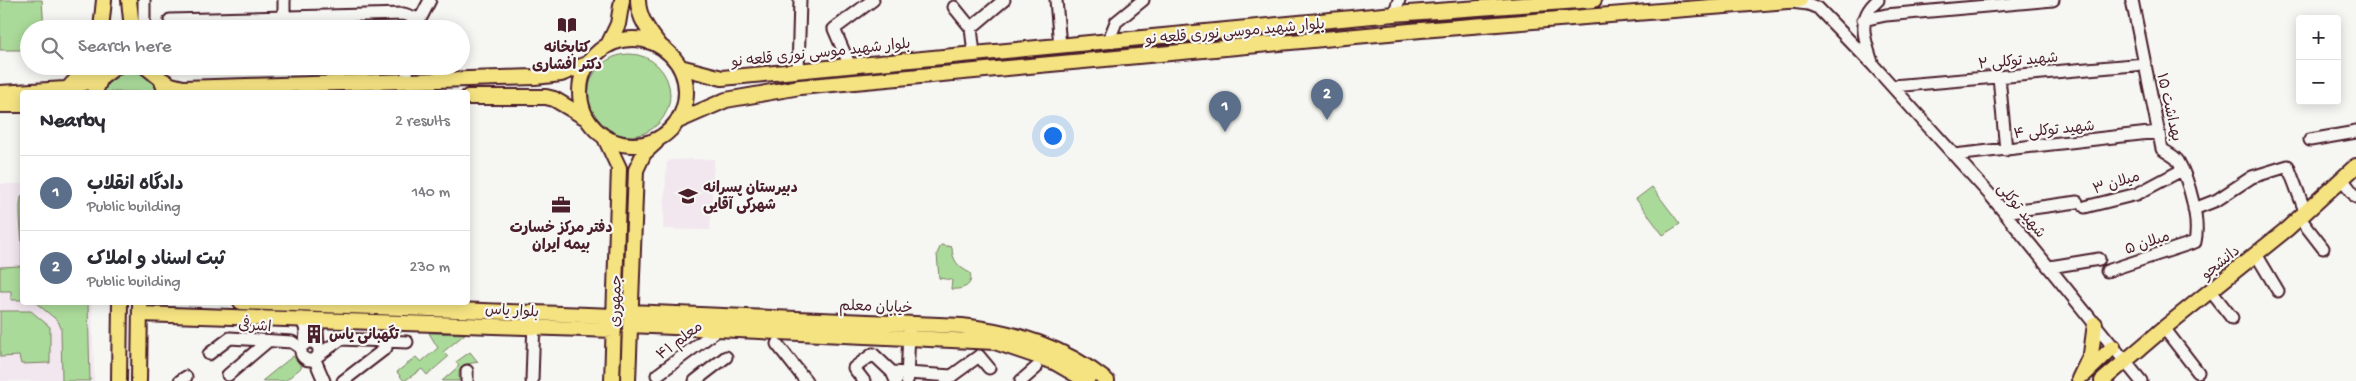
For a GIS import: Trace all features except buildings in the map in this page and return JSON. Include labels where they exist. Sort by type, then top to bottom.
[{"type":"main road","points":[[102,20],[105,0]]},
{"type":"main road","points":[[105,0],[106,20]]},
{"type":"main road","points":[[129,0],[131,20]]},
{"type":"main road","points":[[608,45],[618,24],[622,0]]},
{"type":"main road","points":[[638,0],[638,8],[643,21],[661,47],[672,56],[680,67],[685,80],[684,108],[670,132],[658,140],[631,146],[617,144],[604,138],[586,118],[581,104],[579,90],[587,64],[608,45],[635,39],[661,47]]},
{"type":"main road","name":"بلوار شهید موسی نوری قلعه نو","points":[[680,67],[722,78],[1394,14],[1594,0]]},
{"type":"main road","name":"بلوار شهید موسی نوری قلعه نو","points":[[678,121],[726,100],[800,87],[1421,30],[1793,1]]},
{"type":"main road","points":[[156,75],[171,85],[183,88],[535,78],[561,74],[587,64]]},
{"type":"main road","points":[[65,89],[83,75]]},
{"type":"main road","points":[[49,90],[65,89],[98,75]]},
{"type":"main road","points":[[96,90],[106,75]]},
{"type":"main road","points":[[722,78],[720,89],[722,97],[726,100]]},
{"type":"main road","points":[[161,79],[165,90]]},
{"type":"main road","points":[[0,93],[20,92]]},
{"type":"main road","points":[[470,97],[546,96],[586,118]]},
{"type":"main road","points":[[0,105],[20,105]]},
{"type":"main road","name":"جمهوری","points":[[604,138],[619,168],[612,381]]},
{"type":"main road","name":"جمهوری","points":[[628,381],[636,170],[644,153],[658,140]]},
{"type":"main road","name":"دانشجو","points":[[2102,381],[2256,254],[2356,166]]},
{"type":"main road","points":[[119,381],[120,305]]},
{"type":"main road","name":"بلوار یاس","points":[[286,305],[479,318],[614,323]]},
{"type":"main road","points":[[139,381],[140,308]]},
{"type":"main road","name":"بلوار یاس","points":[[140,308],[320,319],[479,318]]},
{"type":"main road","name":"خیابان معلم","points":[[630,318],[719,328],[998,330],[1029,338],[1060,350],[1107,381]]},
{"type":"main road","name":"خیابان معلم","points":[[630,318],[909,330],[996,342],[1054,362],[1087,381]]},
{"type":"main road","points":[[2078,380],[2091,354],[2095,324]]},
{"type":"main road","points":[[2078,380],[2114,348]]},
{"type":"street","points":[[144,0],[144,20]]},
{"type":"street","points":[[284,0],[284,20]]},
{"type":"street","points":[[419,20],[430,0]]},
{"type":"street","points":[[798,71],[800,0]]},
{"type":"street","points":[[850,66],[834,29],[873,0]]},
{"type":"street","points":[[971,28],[1004,0]]},
{"type":"street","points":[[1056,0],[1060,46]]},
{"type":"street","points":[[1108,42],[1116,22],[1143,0]]},
{"type":"street","points":[[1394,14],[1399,0]]},
{"type":"street","points":[[1873,65],[1863,36],[1862,20],[1867,11],[1878,0]]},
{"type":"street","points":[[1862,20],[1886,15],[2053,0]]},
{"type":"street","name":"بهداشت ۱۵","points":[[2132,0],[2162,149],[2177,160],[2182,170],[2198,228],[2196,242]]},
{"type":"street","name":"شهید توکلی","points":[[1793,1],[1818,8],[1893,86],[2004,212],[2140,381]]},
{"type":"street","points":[[954,7],[971,28],[974,54]]},
{"type":"street","points":[[324,20],[404,14],[412,20]]},
{"type":"street","name":"شهید توکلی ۲","points":[[1893,86],[2145,64]]},
{"type":"street","points":[[406,82],[407,75]]},
{"type":"street","points":[[1999,77],[2006,150]]},
{"type":"street","name":"شهید توکلی ۴","points":[[1954,155],[2158,132]]},
{"type":"street","points":[[2310,140],[2356,132]]},
{"type":"street","points":[[2194,209],[2218,200],[2252,177],[2288,166],[2302,214],[2323,248]]},
{"type":"street","name":"میلان ۳","points":[[2004,212],[2081,204],[2137,194],[2182,170]]},
{"type":"street","points":[[2342,179],[2356,197]]},
{"type":"street","name":"میلان ۵","points":[[2107,271],[2196,242]]},
{"type":"street","points":[[2256,254],[2278,291]]},
{"type":"street","points":[[2050,267],[2099,259]]},
{"type":"street","points":[[2210,290],[2232,318]]},
{"type":"street","points":[[301,318],[306,330],[303,357],[308,360],[341,339],[407,342]]},
{"type":"street","points":[[320,319],[317,330],[317,354],[323,381]]},
{"type":"street","points":[[532,381],[538,320]]},
{"type":"street","points":[[538,320],[539,381]]},
{"type":"street","name":"معلم ۴۱","points":[[657,375],[719,328]]},
{"type":"street","points":[[2164,328],[2198,372]]},
{"type":"street","points":[[907,377],[909,330]]},
{"type":"street","name":"اشرفی","points":[[210,354],[230,338],[292,342],[303,346],[313,342],[317,354]]},
{"type":"street","points":[[228,375],[268,341]]},
{"type":"street","points":[[343,381],[386,348],[381,341]]},
{"type":"street","points":[[777,344],[806,381]]},
{"type":"street","points":[[864,381],[854,368],[873,354],[894,377],[948,378],[979,356],[989,368]]},
{"type":"street","points":[[695,381],[726,357]]},
{"type":"street","points":[[1021,381],[1036,368]]},
{"type":"shaded area","name":"دبیرستان پسرانه شهرکی آقایی","points":[[714,159],[710,230],[663,229],[667,163],[671,160]]},
{"type":"shaded area","points":[[0,184],[20,184],[20,305],[92,305],[94,381],[0,381]]},
{"type":"green space","points":[[0,0],[42,0],[43,20],[20,20],[20,50],[0,50]]},
{"type":"green space","points":[[621,54],[637,54],[652,61],[663,72],[670,87],[667,111],[658,124],[637,136],[621,136],[606,129],[595,118],[588,103],[588,87],[595,72],[606,61]]},
{"type":"green space","points":[[118,75],[143,75],[153,82],[157,90],[103,90],[109,80]]},
{"type":"green space","points":[[1652,187],[1680,224],[1663,235],[1636,199]]},
{"type":"green space","points":[[941,245],[952,247],[956,263],[970,273],[970,281],[966,286],[959,289],[951,289],[952,280],[939,278],[937,254]]},
{"type":"green space","points":[[20,266],[20,300],[11,300],[11,291],[0,291],[0,267]]},
{"type":"green space","points":[[38,305],[88,305],[90,381],[62,381],[61,328],[58,321]]},
{"type":"green space","points":[[0,311],[31,311],[50,327],[50,363],[21,364],[19,356],[0,357]]},
{"type":"green space","points":[[429,333],[465,334],[443,352],[448,357],[427,375],[422,369],[404,381],[397,372],[416,357],[421,362],[438,348]]},
{"type":"green space","points":[[470,352],[478,362],[467,364],[459,371],[459,381],[442,381],[459,366],[456,362]]},
{"type":"green space","points":[[293,356],[302,367],[285,381],[262,381]]},
{"type":"place","name":"کتابخانه دکتر افشاری","points":[[567,25]]},
{"type":"place","name":"ثبت اسناد و املاک","points":[[1327,120]]},
{"type":"place","name":"دادگاه انقلاب","points":[[1225,132]]},
{"type":"place","name":"دبیرستان پسرانه شهرکی آقایی","points":[[688,196]]},
{"type":"place","name":"دفتر مرکز خسارت بیمه ایران","points":[[561,205]]},
{"type":"place","name":"تگهبانی یاس","points":[[314,334]]}]
